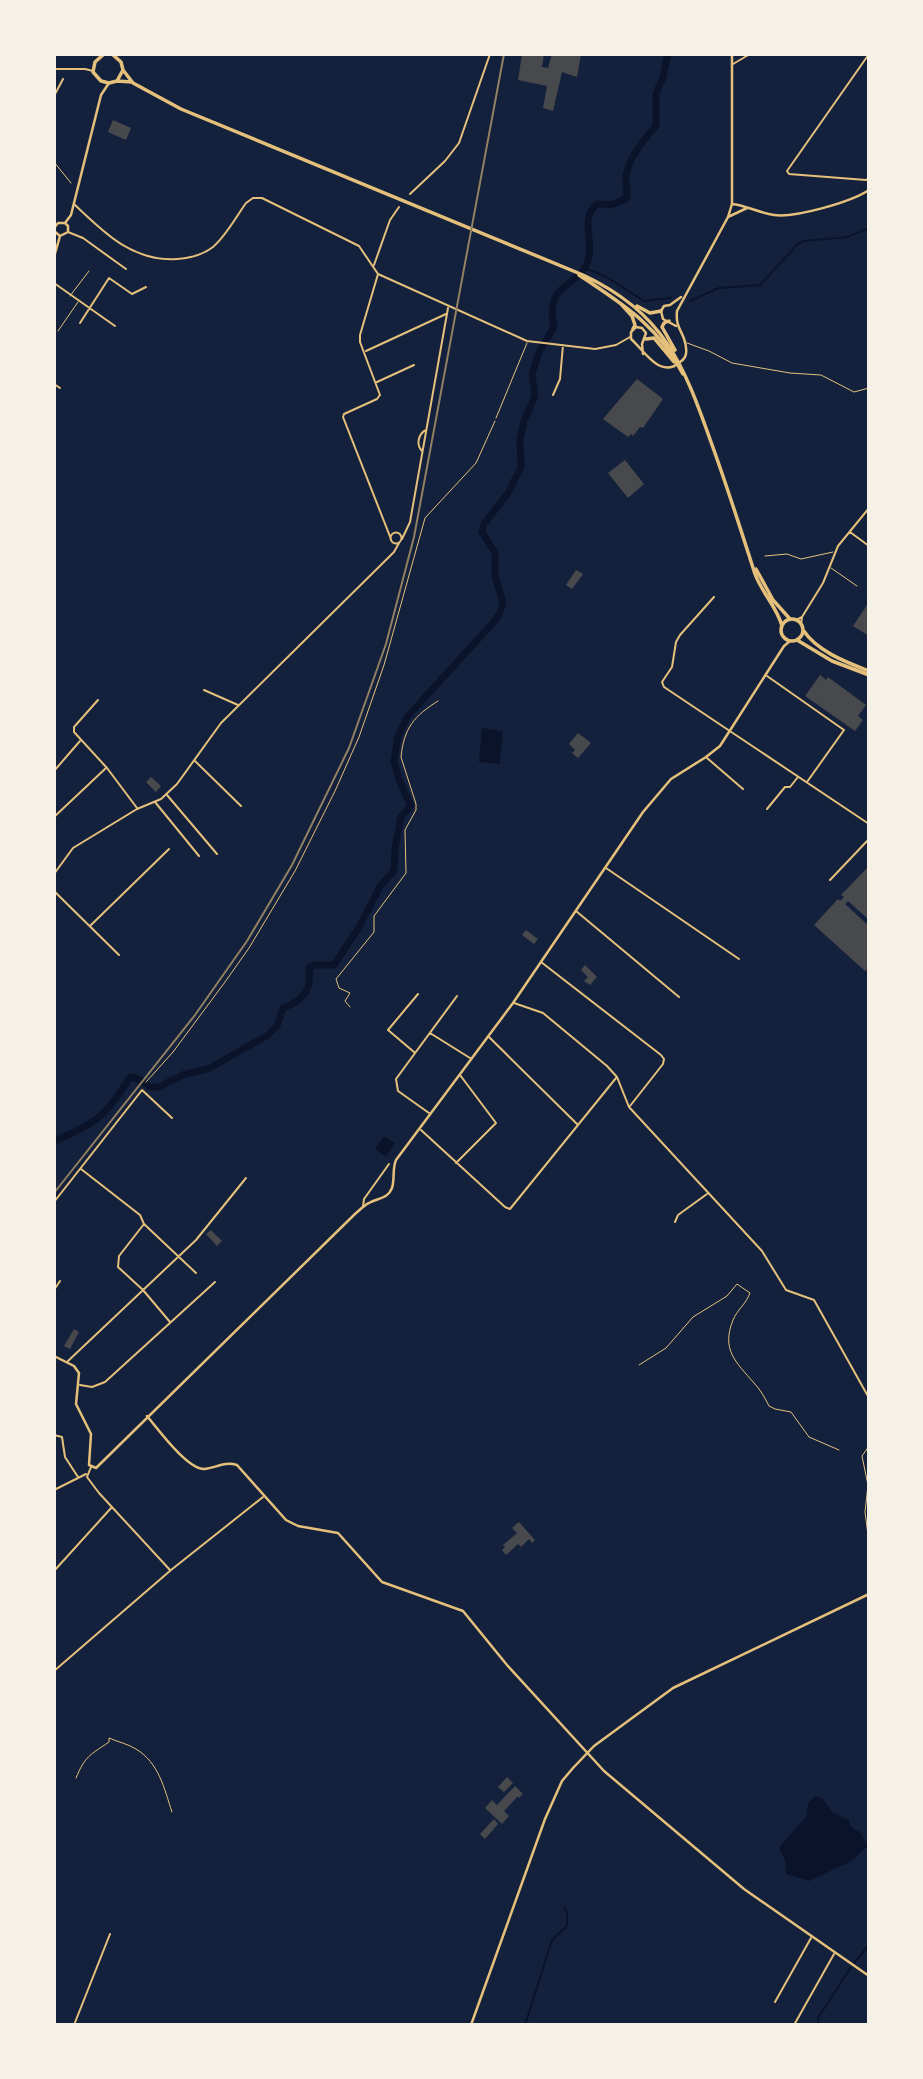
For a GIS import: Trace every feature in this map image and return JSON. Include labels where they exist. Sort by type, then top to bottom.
[{"type":"main road","points":[[104,54],[95,62],[93,72],[101,82],[134,83]]},
{"type":"main road","points":[[114,55],[134,83],[181,109],[573,271],[647,312],[661,311]]},
{"type":"main road","points":[[117,81],[123,70]]},
{"type":"main road","points":[[583,276],[609,293],[648,326],[676,357]]},
{"type":"main road","points":[[609,293],[632,316],[635,325],[633,329]]},
{"type":"main road","points":[[625,299],[654,326],[676,357]]},
{"type":"main road","points":[[668,321],[662,327],[695,398],[760,587],[782,626],[782,632],[787,639],[797,640],[832,661],[869,673]]},
{"type":"main road","points":[[644,340],[654,338],[676,357]]},
{"type":"main road","points":[[746,544],[766,589],[780,610],[801,624],[809,638],[829,653],[869,673]]},
{"type":"main road","points":[[782,626],[790,619]]},
{"type":"main road","points":[[797,640],[803,630]]},
{"type":"street","points":[[410,194],[445,162],[458,143],[490,54]]},
{"type":"street","points":[[732,54],[733,195],[736,212]]},
{"type":"street","points":[[732,64],[750,54]]},
{"type":"street","points":[[869,55],[788,170],[789,174],[802,176],[869,178]]},
{"type":"street","points":[[85,69],[95,62]]},
{"type":"street","points":[[54,67],[93,72]]},
{"type":"street","points":[[54,96],[63,79]]},
{"type":"street","points":[[54,257],[60,236],[55,227],[65,223],[71,215],[101,95],[101,82]]},
{"type":"street","points":[[101,95],[109,83]]},
{"type":"street","points":[[735,204],[776,215],[840,203],[869,190]]},
{"type":"street","points":[[74,204],[132,252],[146,257],[176,259],[190,258],[215,246],[246,203],[253,198],[262,198],[349,240],[365,253],[378,274],[527,341],[595,349],[616,345],[630,337],[633,329],[643,329],[646,333],[643,354]]},
{"type":"street","points":[[630,337],[643,354],[660,366],[674,367],[683,360],[687,349],[678,329],[675,317],[677,311],[728,217],[729,209],[735,204]]},
{"type":"street","points":[[374,267],[390,220],[398,207]]},
{"type":"street","points":[[728,217],[747,208]]},
{"type":"street","points":[[729,209],[736,212]]},
{"type":"street","points":[[65,223],[68,232]]},
{"type":"street","points":[[60,236],[68,232],[83,238],[126,269]]},
{"type":"street","points":[[378,274],[360,335],[380,395],[343,417],[388,527],[394,552]]},
{"type":"street","points":[[80,323],[109,278],[132,294],[146,287]]},
{"type":"street","points":[[54,284],[115,326]]},
{"type":"street","points":[[678,329],[662,317],[661,311],[664,306],[684,295]]},
{"type":"street","points":[[670,305],[677,311]]},
{"type":"street","points":[[54,874],[73,848],[155,801],[177,784],[221,723],[394,552],[410,522],[449,307]]},
{"type":"street","points":[[364,352],[447,313]]},
{"type":"street","points":[[668,321],[675,317]]},
{"type":"street","points":[[637,343],[644,340]]},
{"type":"street","points":[[554,395],[560,379],[564,344]]},
{"type":"street","points":[[376,382],[414,365]]},
{"type":"street","points":[[54,384],[60,388]]},
{"type":"street","points":[[423,453],[418,444],[420,434],[427,429]]},
{"type":"street","points":[[801,624],[835,552],[869,508]]},
{"type":"street","points":[[388,527],[402,539]]},
{"type":"street","points":[[391,541],[396,533],[407,528]]},
{"type":"street","points":[[849,531],[869,547]]},
{"type":"street","points":[[391,541],[399,543]]},
{"type":"street","points":[[714,597],[676,642],[672,667],[662,682],[664,687],[869,824]]},
{"type":"street","points":[[796,620],[802,617]]},
{"type":"street","points":[[91,1467],[96,1468],[363,1207],[389,1193],[393,1186],[395,1164],[513,1003],[636,821],[671,779],[720,746],[787,639]]},
{"type":"street","points":[[766,676],[845,730],[807,782]]},
{"type":"street","points":[[204,690],[239,705]]},
{"type":"street","points":[[98,700],[75,727],[74,732],[107,768],[137,809]]},
{"type":"street","points":[[54,771],[81,740]]},
{"type":"street","points":[[706,757],[743,789]]},
{"type":"street","points":[[194,760],[241,807]]},
{"type":"street","points":[[54,817],[107,768]]},
{"type":"street","points":[[766,809],[798,776]]},
{"type":"street","points":[[166,794],[217,855]]},
{"type":"street","points":[[155,801],[200,856]]},
{"type":"street","points":[[830,880],[869,839]]},
{"type":"street","points":[[91,926],[169,849]]},
{"type":"street","points":[[605,867],[739,959]]},
{"type":"street","points":[[54,891],[119,955]]},
{"type":"street","points":[[575,910],[679,997]]},
{"type":"street","points":[[540,962],[664,1059],[663,1064],[629,1107]]},
{"type":"street","points":[[415,1052],[388,1030],[418,995]]},
{"type":"street","points":[[430,1114],[401,1094],[396,1087],[396,1079],[457,996]]},
{"type":"street","points":[[513,1003],[543,1013],[617,1077],[629,1107],[762,1251],[786,1290],[814,1300],[869,1398]]},
{"type":"street","points":[[430,1033],[471,1059]]},
{"type":"street","points":[[489,1036],[578,1126]]},
{"type":"street","points":[[456,1163],[496,1123],[460,1074]]},
{"type":"street","points":[[419,1129],[507,1209],[514,1206],[617,1077]]},
{"type":"street","points":[[54,1202],[142,1090],[172,1118]]},
{"type":"street","points":[[363,1207],[364,1199],[390,1164]]},
{"type":"street","points":[[81,1170],[135,1210],[144,1224],[196,1273]]},
{"type":"street","points":[[68,1362],[196,1240],[246,1178]]},
{"type":"street","points":[[675,1222],[678,1215],[708,1193]]},
{"type":"street","points":[[144,1224],[118,1261],[122,1272],[143,1290],[170,1322]]},
{"type":"street","points":[[54,1290],[60,1281]]},
{"type":"street","points":[[79,1385],[92,1387],[102,1383],[215,1282]]},
{"type":"street","points":[[54,1356],[68,1362],[78,1371],[76,1404],[91,1434],[92,1451],[88,1462],[91,1467]]},
{"type":"street","points":[[147,1416],[192,1465],[203,1469],[228,1462],[237,1465],[291,1524],[333,1532],[343,1537],[372,1573],[387,1585],[463,1611],[507,1665],[604,1771],[744,1889],[869,1976]]},
{"type":"street","points":[[54,1434],[62,1437],[65,1457],[78,1477]]},
{"type":"street","points":[[54,1490],[87,1474],[91,1467]]},
{"type":"street","points":[[87,1474],[112,1507],[171,1570]]},
{"type":"street","points":[[54,1671],[171,1570],[264,1496]]},
{"type":"street","points":[[54,1571],[112,1507]]},
{"type":"street","points":[[471,2025],[554,1797],[568,1774],[587,1753],[646,1705],[673,1688],[869,1594]]},
{"type":"street","points":[[75,2025],[110,1934]]},
{"type":"street","points":[[775,2003],[812,1937]]},
{"type":"street","points":[[794,2025],[835,1953]]},
{"type":"lane","points":[[54,162],[71,183]]},
{"type":"lane","points":[[70,296],[89,271]]},
{"type":"lane","points":[[58,331],[78,302]]},
{"type":"lane","points":[[496,418],[527,341]]},
{"type":"lane","points":[[685,342],[732,363],[765,370],[821,374],[854,392],[869,388]]},
{"type":"lane","points":[[765,556],[787,554],[801,559],[835,552]]},
{"type":"lane","points":[[829,567],[857,586]]},
{"type":"path","points":[[146,1082],[173,1052],[225,982],[249,948],[295,871],[335,791],[366,719],[403,603],[425,518],[476,463],[496,418]]},
{"type":"path","points":[[350,1007],[345,1001],[349,993],[340,988],[336,979],[374,932],[374,916],[405,873],[405,830],[416,810],[416,804],[401,757],[401,749],[411,723],[420,712],[438,701]]},
{"type":"path","points":[[639,1365],[666,1348],[692,1317],[727,1296],[737,1284],[750,1293],[731,1327],[728,1347],[733,1356],[769,1406],[791,1412],[809,1437],[839,1450]]},
{"type":"path","points":[[869,1446],[862,1456],[869,1485],[865,1512],[869,1542]]},
{"type":"path","points":[[869,1548],[869,1582]]},
{"type":"path","points":[[76,1778],[82,1762],[89,1754],[109,1742],[109,1738],[138,1750],[158,1769],[172,1812]]},
{"type":"water","points":[[482,728],[503,731],[500,764],[479,762]]},
{"type":"water","points":[[384,1136],[395,1143],[386,1157],[375,1149]]},
{"type":"water","points":[[815,1796],[822,1798],[833,1813],[849,1820],[851,1827],[860,1832],[868,1846],[852,1861],[809,1881],[786,1874],[785,1860],[779,1847],[806,1817],[808,1803]]},
{"type":"building","points":[[522,54],[544,54],[542,67],[548,68],[552,54],[581,54],[577,77],[562,72],[553,111],[543,108],[547,86],[518,80]]},
{"type":"building","points":[[113,120],[131,128],[126,140],[108,132]]},
{"type":"building","points":[[637,379],[663,399],[643,428],[640,427],[633,436],[631,434],[628,437],[603,419]]},
{"type":"building","points":[[625,460],[644,484],[628,498],[608,473]]},
{"type":"building","points":[[576,570],[583,574],[572,589],[566,585]]},
{"type":"building","points":[[869,602],[867,622],[869,636],[853,626]]},
{"type":"building","points":[[820,675],[826,680],[828,677],[866,705],[858,716],[863,720],[855,731],[805,696]]},
{"type":"building","points":[[578,733],[591,743],[578,758],[572,753],[575,750],[569,744]]},
{"type":"building","points":[[151,777],[161,786],[156,792],[146,782]]},
{"type":"building","points":[[869,866],[869,920],[848,901],[845,904],[869,926],[869,968],[865,971],[814,925],[838,899],[840,901],[844,897],[841,895]]},
{"type":"building","points":[[526,930],[538,939],[534,944],[522,935]]},
{"type":"building","points":[[585,965],[597,977],[590,985],[584,981],[588,977],[581,970]]},
{"type":"building","points":[[211,1230],[222,1241],[217,1246],[206,1234]]},
{"type":"building","points":[[74,1329],[79,1332],[70,1349],[64,1346]]},
{"type":"building","points":[[519,1522],[535,1540],[532,1543],[529,1539],[521,1547],[518,1544],[506,1555],[502,1550],[505,1547],[503,1545],[517,1533],[512,1528]]},
{"type":"building","points":[[507,1777],[513,1783],[504,1792],[498,1787]]},
{"type":"building","points":[[515,1786],[523,1794],[504,1811],[509,1816],[502,1824],[485,1808],[492,1800],[497,1805]]},
{"type":"building","points":[[494,1819],[498,1824],[485,1839],[480,1834]]},
{"type":"waterway","points":[[54,1141],[99,1117],[130,1077],[151,1087],[159,1087],[185,1074],[208,1069],[268,1035],[277,1026],[283,1008],[305,994],[309,983],[309,968],[315,965],[334,965],[359,927],[381,885],[394,871],[401,817],[411,806],[394,761],[398,737],[407,717],[499,615],[503,603],[495,576],[495,553],[482,532],[484,524],[508,493],[521,467],[520,440],[524,421],[535,396],[532,374],[539,352],[554,327],[554,301],[559,292],[585,267],[590,250],[588,222],[592,210],[597,204],[611,205],[626,199],[627,170],[633,156],[656,126],[656,94],[668,54]]},
{"type":"waterway","points":[[690,301],[719,288],[760,285],[798,244],[804,241],[847,237],[869,228]]},
{"type":"waterway","points":[[584,268],[605,276],[644,301],[671,298]]},
{"type":"waterway","points":[[525,2025],[552,1940],[567,1926],[567,1912],[564,1907]]},
{"type":"waterway","points":[[854,1963],[869,1945]]},
{"type":"waterway","points":[[818,2025],[818,2018],[851,1967]]},
{"type":"railway","points":[[54,1193],[195,1015],[247,941],[292,865],[349,748],[386,644],[414,537],[504,54]]}]
